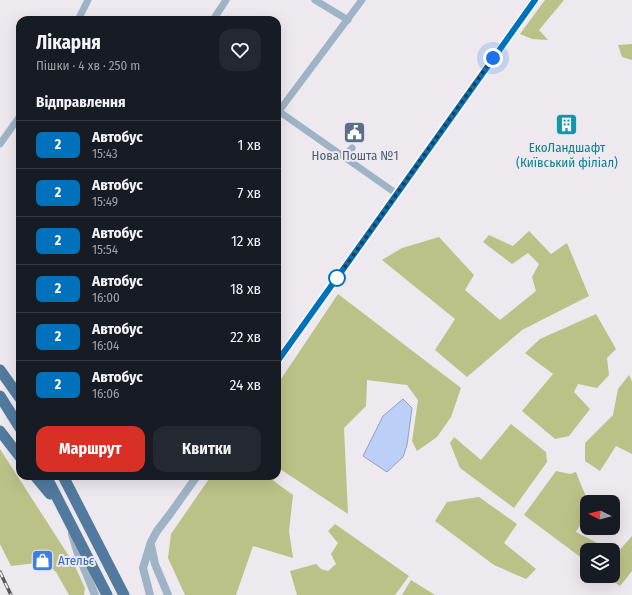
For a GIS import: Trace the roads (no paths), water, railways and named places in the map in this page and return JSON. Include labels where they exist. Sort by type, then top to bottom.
[{"type":"highway","points":[[0,370],[16,392]]},
{"type":"highway","points":[[1,399],[16,401]]},
{"type":"highway","points":[[1,399],[16,422]]},
{"type":"highway","points":[[0,431],[16,452]]},
{"type":"highway","points":[[38,480],[66,514]]},
{"type":"highway","points":[[48,480],[107,595]]},
{"type":"highway","points":[[65,480],[124,595]]},
{"type":"street","points":[[80,16],[88,0]]},
{"type":"street","points":[[216,16],[226,0]]},
{"type":"street","points":[[315,0],[348,20]]},
{"type":"street","points":[[281,106],[362,0]]},
{"type":"street","points":[[281,356],[534,0]]},
{"type":"street","points":[[281,112],[397,194]]},
{"type":"street","points":[[0,144],[16,122]]},
{"type":"street","points":[[344,158],[352,148]]},
{"type":"street","points":[[150,595],[143,568],[151,542],[157,531],[194,480]]},
{"type":"street","points":[[66,514],[77,551],[96,595]]},
{"type":"street","points":[[151,542],[154,564],[168,595]]},
{"type":"street","points":[[145,578],[152,572],[158,574]]},
{"type":"water","points":[[403,399],[412,408],[407,445],[403,457],[387,472],[363,456],[383,416]]},
{"type":"railway","points":[[0,572],[11,595]]},
{"type":"place","name":"ЕкоЛандшафт (Київський філіал)","points":[[567,125]]},
{"type":"place","name":"Нова Пошта №1","points":[[355,133]]},
{"type":"place","name":"Ательє","points":[[42,560]]}]
